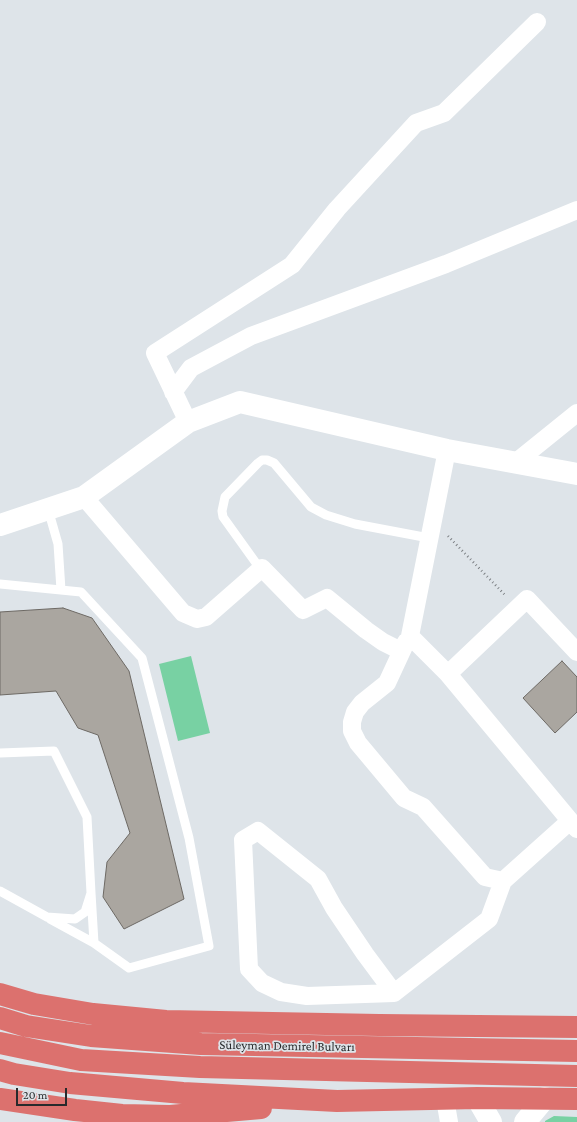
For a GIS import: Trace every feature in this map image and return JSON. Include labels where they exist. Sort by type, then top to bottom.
[{"type":"highway","points":[[0,994],[34,1004],[93,1014],[166,1021],[576,1027]]},
{"type":"highway","name":"Süleyman Demirel Bulvarı","points":[[0,1018],[26,1026],[91,1036],[201,1044],[577,1051]]},
{"type":"highway","name":"Süleyman Demirel Bulvarı","points":[[0,1043],[81,1060],[200,1067],[577,1076]]},
{"type":"highway","points":[[0,1070],[70,1084],[183,1093],[337,1100],[477,1098],[577,1099]]},
{"type":"highway","points":[[0,1099],[120,1118],[170,1116],[337,1100]]},
{"type":"street","points":[[188,422],[155,353],[292,265],[337,209],[416,123],[444,113],[537,22]]},
{"type":"street","points":[[173,392],[191,368],[251,336],[446,264],[577,210]]},
{"type":"street","points":[[0,525],[84,497],[188,422],[240,402],[447,450],[577,474]]},
{"type":"street","points":[[515,463],[577,413]]},
{"type":"street","points":[[447,450],[428,538],[410,636],[401,651],[387,683],[362,703],[355,712],[352,722],[352,731],[358,743],[404,798],[423,807],[485,876],[503,881]]},
{"type":"street","points":[[84,497],[183,613],[197,619],[206,617],[262,568],[303,610],[327,598],[366,630],[383,642],[401,651]]},
{"type":"street","points":[[448,674],[527,599],[577,652]]},
{"type":"street","points":[[394,993],[334,908],[318,879],[258,831],[243,840],[249,970],[262,983],[281,992],[307,996],[394,993],[489,919],[503,881],[574,825],[448,674],[410,636]]},
{"type":"street","points":[[477,1098],[491,1122]]},
{"type":"street","points":[[525,1122],[545,1098]]},
{"type":"street","points":[[446,1099],[449,1122]]},
{"type":"lane","points":[[262,568],[224,517],[222,511],[225,498],[262,460],[267,460],[274,463],[311,507],[326,515],[354,524],[428,538]]},
{"type":"lane","points":[[48,509],[58,544],[60,590]]},
{"type":"lane","points":[[0,584],[81,592],[142,658],[190,838],[209,946],[129,968],[94,943],[0,891]]},
{"type":"lane","points":[[0,753],[54,751],[86,818],[94,943]]},
{"type":"lane","points":[[47,917],[75,919],[85,912],[91,893]]},
{"type":"path","points":[[432,520],[517,608]]},
{"type":"green space","points":[[191,656],[210,733],[178,741],[159,664]]},
{"type":"green space","points":[[554,1116],[577,1117],[577,1122],[545,1122]]},
{"type":"building","points":[[63,608],[92,618],[129,671],[184,899],[124,929],[103,897],[107,862],[130,833],[98,735],[78,728],[56,691],[0,695],[0,612]]},
{"type":"building","points":[[562,661],[577,677],[577,712],[555,733],[523,698]]}]
